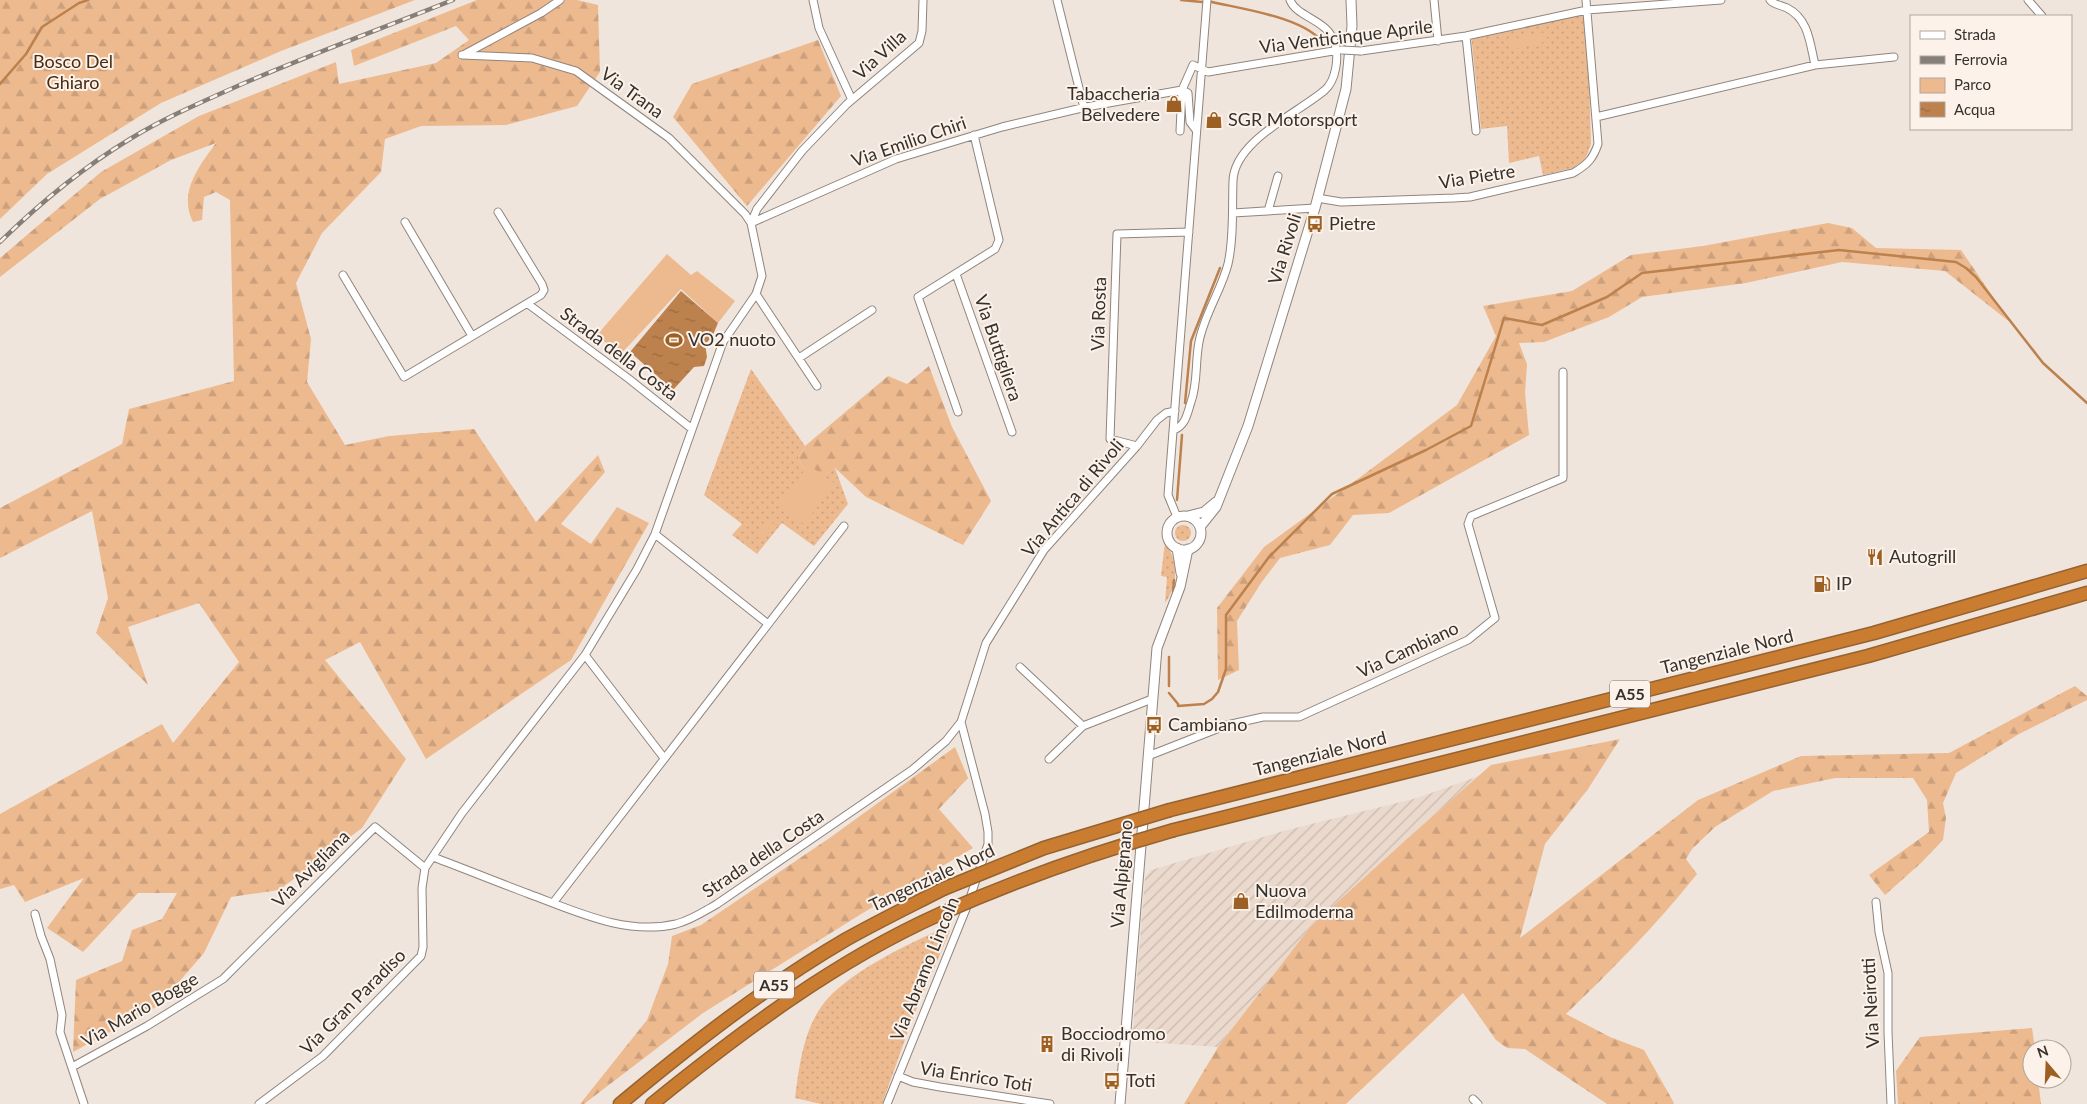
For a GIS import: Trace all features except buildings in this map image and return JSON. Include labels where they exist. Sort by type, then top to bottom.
[{"type":"highway","name":"Tangenziale Nord","points":[[620,1104],[673,1060],[780,982],[844,941],[943,889],[1044,848],[1170,810],[1874,633],[2087,572]]},
{"type":"highway","name":"Tangenziale Nord","points":[[652,1104],[781,1006],[866,953],[940,914],[1049,869],[1174,830],[1868,656],[2087,593]]},
{"type":"street","name":"Via Trana","points":[[560,0],[541,13],[462,55],[532,58],[576,71],[669,138],[746,214],[751,223]]},
{"type":"street","points":[[751,223],[757,209],[802,151],[852,100],[819,28],[813,0]]},
{"type":"street","name":"Via Villa","points":[[852,100],[919,43],[922,31],[923,0]]},
{"type":"street","points":[[1057,0],[1084,108]]},
{"type":"street","points":[[1207,0],[1168,495],[1177,517],[1204,512],[1218,500]]},
{"type":"street","points":[[1174,430],[1184,423],[1193,397],[1199,341],[1228,264],[1233,213],[1233,176],[1240,157],[1280,122],[1325,89],[1336,66],[1339,50],[1329,33],[1314,18],[1293,7],[1290,0]]},
{"type":"street","name":"Via Rivoli","points":[[1157,648],[1176,598],[1188,550],[1197,543],[1200,538],[1200,527],[1212,514],[1250,418],[1316,203],[1346,89],[1352,26],[1351,0]]},
{"type":"street","points":[[1434,0],[1438,41]]},
{"type":"street","name":"Via Pietre","points":[[1316,203],[1470,196],[1574,173],[1586,166],[1596,152],[1598,144],[1586,0]]},
{"type":"street","name":"Via Venticinque Aprile","points":[[1201,70],[1208,72],[1339,50],[1362,51],[1438,41],[1587,10],[1721,0]]},
{"type":"street","points":[[1770,0],[1787,7],[1800,16],[1808,34],[1815,65]]},
{"type":"street","points":[[2028,0],[2041,15]]},
{"type":"street","points":[[1466,36],[1476,130]]},
{"type":"street","points":[[1596,116],[1815,65],[1894,57]]},
{"type":"street","points":[[1180,131],[1182,90],[1191,67],[1196,65],[1201,70]]},
{"type":"street","points":[[1182,90],[1188,93],[1190,122],[1196,130]]},
{"type":"street","name":"Via Emilio Chiri","points":[[751,223],[896,159],[1002,127],[1084,108],[1182,90]]},
{"type":"street","points":[[958,412],[918,297],[996,249],[999,240],[974,136]]},
{"type":"street","points":[[1268,211],[1278,176]]},
{"type":"street","points":[[1233,213],[1268,211],[1316,203]]},
{"type":"street","points":[[343,275],[404,377],[528,304],[541,295],[544,290],[498,212]]},
{"type":"street","points":[[405,222],[472,336]]},
{"type":"street","name":"Strada della Costa","points":[[426,868],[462,813],[585,655],[637,569],[655,534],[723,342],[756,294],[762,276],[751,223]]},
{"type":"street","name":"Via Rosta","points":[[1137,446],[1110,439],[1117,234],[1189,232]]},
{"type":"street","name":"Via Buttigliera","points":[[956,274],[1012,432]]},
{"type":"street","points":[[756,294],[817,386]]},
{"type":"street","name":"Strada della Costa","points":[[528,304],[629,379],[692,429]]},
{"type":"street","points":[[799,358],[872,310]]},
{"type":"street","name":"Via Cambiano","points":[[1148,756],[1227,725],[1263,717],[1299,718],[1468,640],[1495,618],[1468,524],[1471,516],[1563,478],[1563,372]]},
{"type":"street","name":"Via Antica di Rivoli","points":[[961,722],[986,643],[1044,550],[1137,446],[1157,420],[1166,413],[1175,411]]},
{"type":"street","points":[[1188,516],[1197,522],[1200,527]]},
{"type":"street","name":"Via Rivoli","points":[[1177,517],[1169,525],[1167,536],[1172,545],[1177,548],[1182,576]]},
{"type":"street","points":[[553,903],[844,526]]},
{"type":"street","points":[[655,534],[768,624]]},
{"type":"street","points":[[1177,548],[1188,550]]},
{"type":"street","name":"Via Alpignano","points":[[1120,1104],[1157,648]]},
{"type":"street","points":[[585,655],[664,758]]},
{"type":"street","points":[[1020,667],[1083,726]]},
{"type":"street","points":[[1049,759],[1083,726],[1152,699]]},
{"type":"street","name":"Strada della Costa","points":[[433,857],[588,916],[616,924],[643,927],[674,924],[694,918],[717,904],[912,770],[946,741],[961,722]]},
{"type":"street","name":"Via Abramo Lincoln","points":[[887,1104],[968,904],[986,854],[988,832],[985,814],[961,722]]},
{"type":"street","name":"Via Avigliana","points":[[223,979],[375,827],[426,868]]},
{"type":"street","name":"Via Gran Paradiso","points":[[259,1104],[323,1056],[402,978],[421,956],[423,947],[422,888],[426,868]]},
{"type":"street","name":"Via Neirotti","points":[[1876,902],[1879,932],[1888,973],[1891,1104]]},
{"type":"street","points":[[35,914],[50,959],[62,1015],[60,1032],[84,1104]]},
{"type":"street","name":"Via Mario Bogge","points":[[72,1067],[147,1026],[223,979]]},
{"type":"street","name":"Via Enrico Toti","points":[[898,1076],[913,1082],[1050,1104]]},
{"type":"street","points":[[993,1104],[994,1095]]},
{"type":"shaded area","name":"Nuova Edilmoderna","points":[[1479,776],[1311,926],[1218,1047],[1132,1041],[1145,877],[1151,870],[1287,830],[1417,798]]},
{"type":"green space","name":"Bosco Del Ghiaro","points":[[0,0],[415,0],[281,51],[161,103],[47,174],[0,219]]},
{"type":"green space","points":[[477,0],[577,0],[598,5],[600,72],[577,106],[506,125],[421,126],[385,139],[381,172],[322,233],[296,283],[311,339],[307,382],[345,445],[389,436],[474,429],[536,522],[598,455],[605,472],[561,524],[591,544],[617,507],[649,523],[571,660],[426,759],[360,642],[325,660],[406,759],[362,828],[279,890],[231,897],[204,953],[158,1006],[73,1052],[76,980],[122,961],[132,930],[162,919],[177,893],[138,893],[83,952],[47,928],[84,878],[25,902],[14,885],[0,889],[0,814],[162,724],[173,743],[239,662],[199,603],[128,627],[148,685],[96,633],[108,598],[92,511],[0,558],[0,508],[122,444],[129,409],[234,381],[230,200],[216,192],[204,197],[202,220],[193,222],[188,201],[192,180],[216,143],[171,160],[100,199],[0,277],[0,258],[101,172],[199,116],[336,62],[339,84],[436,63],[469,40],[456,26],[354,66],[351,50]]},
{"type":"green space","points":[[1587,10],[1591,144],[1587,155],[1583,162],[1573,168],[1543,175],[1539,156],[1509,163],[1507,126],[1481,129],[1471,35]]},
{"type":"green space","points":[[1546,32],[1548,41],[1511,50],[1509,40]]},
{"type":"green space","points":[[818,40],[841,96],[747,206],[673,117],[692,84]]},
{"type":"green space","points":[[1828,223],[1852,228],[1876,248],[1961,250],[2011,323],[1945,271],[1842,262],[1746,283],[1642,297],[1609,317],[1544,342],[1519,343],[1527,364],[1525,393],[1529,435],[1389,513],[1353,515],[1330,545],[1280,558],[1261,583],[1237,621],[1239,670],[1218,680],[1217,608],[1264,547],[1457,405],[1496,336],[1483,306],[1572,291],[1631,255],[1703,246]]},
{"type":"green space","points":[[667,254],[691,275],[697,271],[735,301],[718,323],[681,289],[620,355],[597,335]]},
{"type":"green space","points":[[929,366],[952,427],[991,501],[963,545],[866,497],[835,468],[813,484],[798,458],[805,446],[888,376],[907,384]]},
{"type":"green space","points":[[751,369],[805,446],[798,458],[813,483],[835,468],[848,504],[814,546],[782,523],[757,554],[732,535],[742,524],[704,495]]},
{"type":"green space","points":[[809,465],[835,484],[804,524],[778,504]]},
{"type":"green space","points":[[780,506],[783,509],[760,539],[756,535]]},
{"type":"green space","points":[[1183,525],[1191,533],[1183,541],[1175,533]]},
{"type":"green space","points":[[1165,542],[1172,556],[1175,580],[1170,596],[1165,603],[1167,577],[1161,576]]},
{"type":"green space","points":[[2075,686],[2087,696],[2087,700],[2019,734],[1956,773],[1943,803],[1946,818],[1943,840],[1921,863],[1885,895],[1869,875],[1929,832],[1927,800],[1913,778],[1835,778],[1773,791],[1715,827],[1692,849],[1686,859],[1697,874],[1634,946],[1566,1014],[1610,1037],[1644,1050],[1673,1104],[1607,1104],[1525,1049],[1507,1048],[1496,1040],[1463,993],[1346,1104],[1184,1104],[1218,1047],[1311,926],[1491,765],[1620,739],[1588,789],[1545,844],[1520,938],[1698,800],[1801,756],[1949,753]]},
{"type":"green space","points":[[955,747],[968,778],[939,809],[973,848],[866,911],[703,1013],[584,1104],[580,1104],[647,1020],[668,964],[672,936],[701,925],[831,837]]},
{"type":"green space","points":[[942,929],[950,931],[913,1017],[882,1104],[821,1104],[795,1098],[800,1062],[806,1039],[815,1017],[831,995],[860,972],[911,943]]},
{"type":"green space","points":[[2032,1028],[2034,1039],[2022,1039],[2022,1089],[2039,1089],[2041,1104],[1898,1104],[1896,1071],[1920,1037]]},
{"type":"water","name":"VO2 nuoto","points":[[681,291],[718,323],[712,337],[705,344],[707,357],[704,366],[694,367],[673,390],[630,352]]},
{"type":"waterway","points":[[0,84],[26,54],[42,27],[79,3],[88,0]]},
{"type":"waterway","points":[[1181,0],[1202,2]]},
{"type":"waterway","points":[[1212,2],[1290,21],[1316,36],[1324,45]]},
{"type":"waterway","points":[[1169,693],[1178,706],[1204,704],[1218,692],[1226,669],[1226,615],[1269,557],[1332,494],[1426,450],[1471,426],[1504,318],[1542,325],[1607,297],[1642,273],[1839,250],[1956,262],[1976,277],[2043,363],[2087,403]]},
{"type":"waterway","points":[[1185,403],[1191,341],[1220,268]]},
{"type":"waterway","points":[[1177,500],[1182,435]]},
{"type":"waterway","points":[[1173,592],[1174,580]]},
{"type":"waterway","points":[[1169,657],[1169,686]]},
{"type":"railway","points":[[0,242],[78,174],[112,150],[157,124],[199,103],[268,73],[453,0]]},
{"type":"place","name":"Tabaccheria Belvedere","points":[[1174,104]]},
{"type":"place","name":"SGR Motorsport","points":[[1214,120]]},
{"type":"place","name":"Pietre","points":[[1315,224]]},
{"type":"place","name":"VO2 nuoto","points":[[674,340]]},
{"type":"place","name":"Autogrill","points":[[1875,557]]},
{"type":"place","name":"IP","points":[[1822,584]]},
{"type":"place","name":"Cambiano","points":[[1154,725]]},
{"type":"place","name":"Nuova Edilmoderna","points":[[1241,901]]},
{"type":"place","name":"Bocciodromo di Rivoli","points":[[1047,1044]]},
{"type":"place","name":"Toti","points":[[1112,1081]]}]
